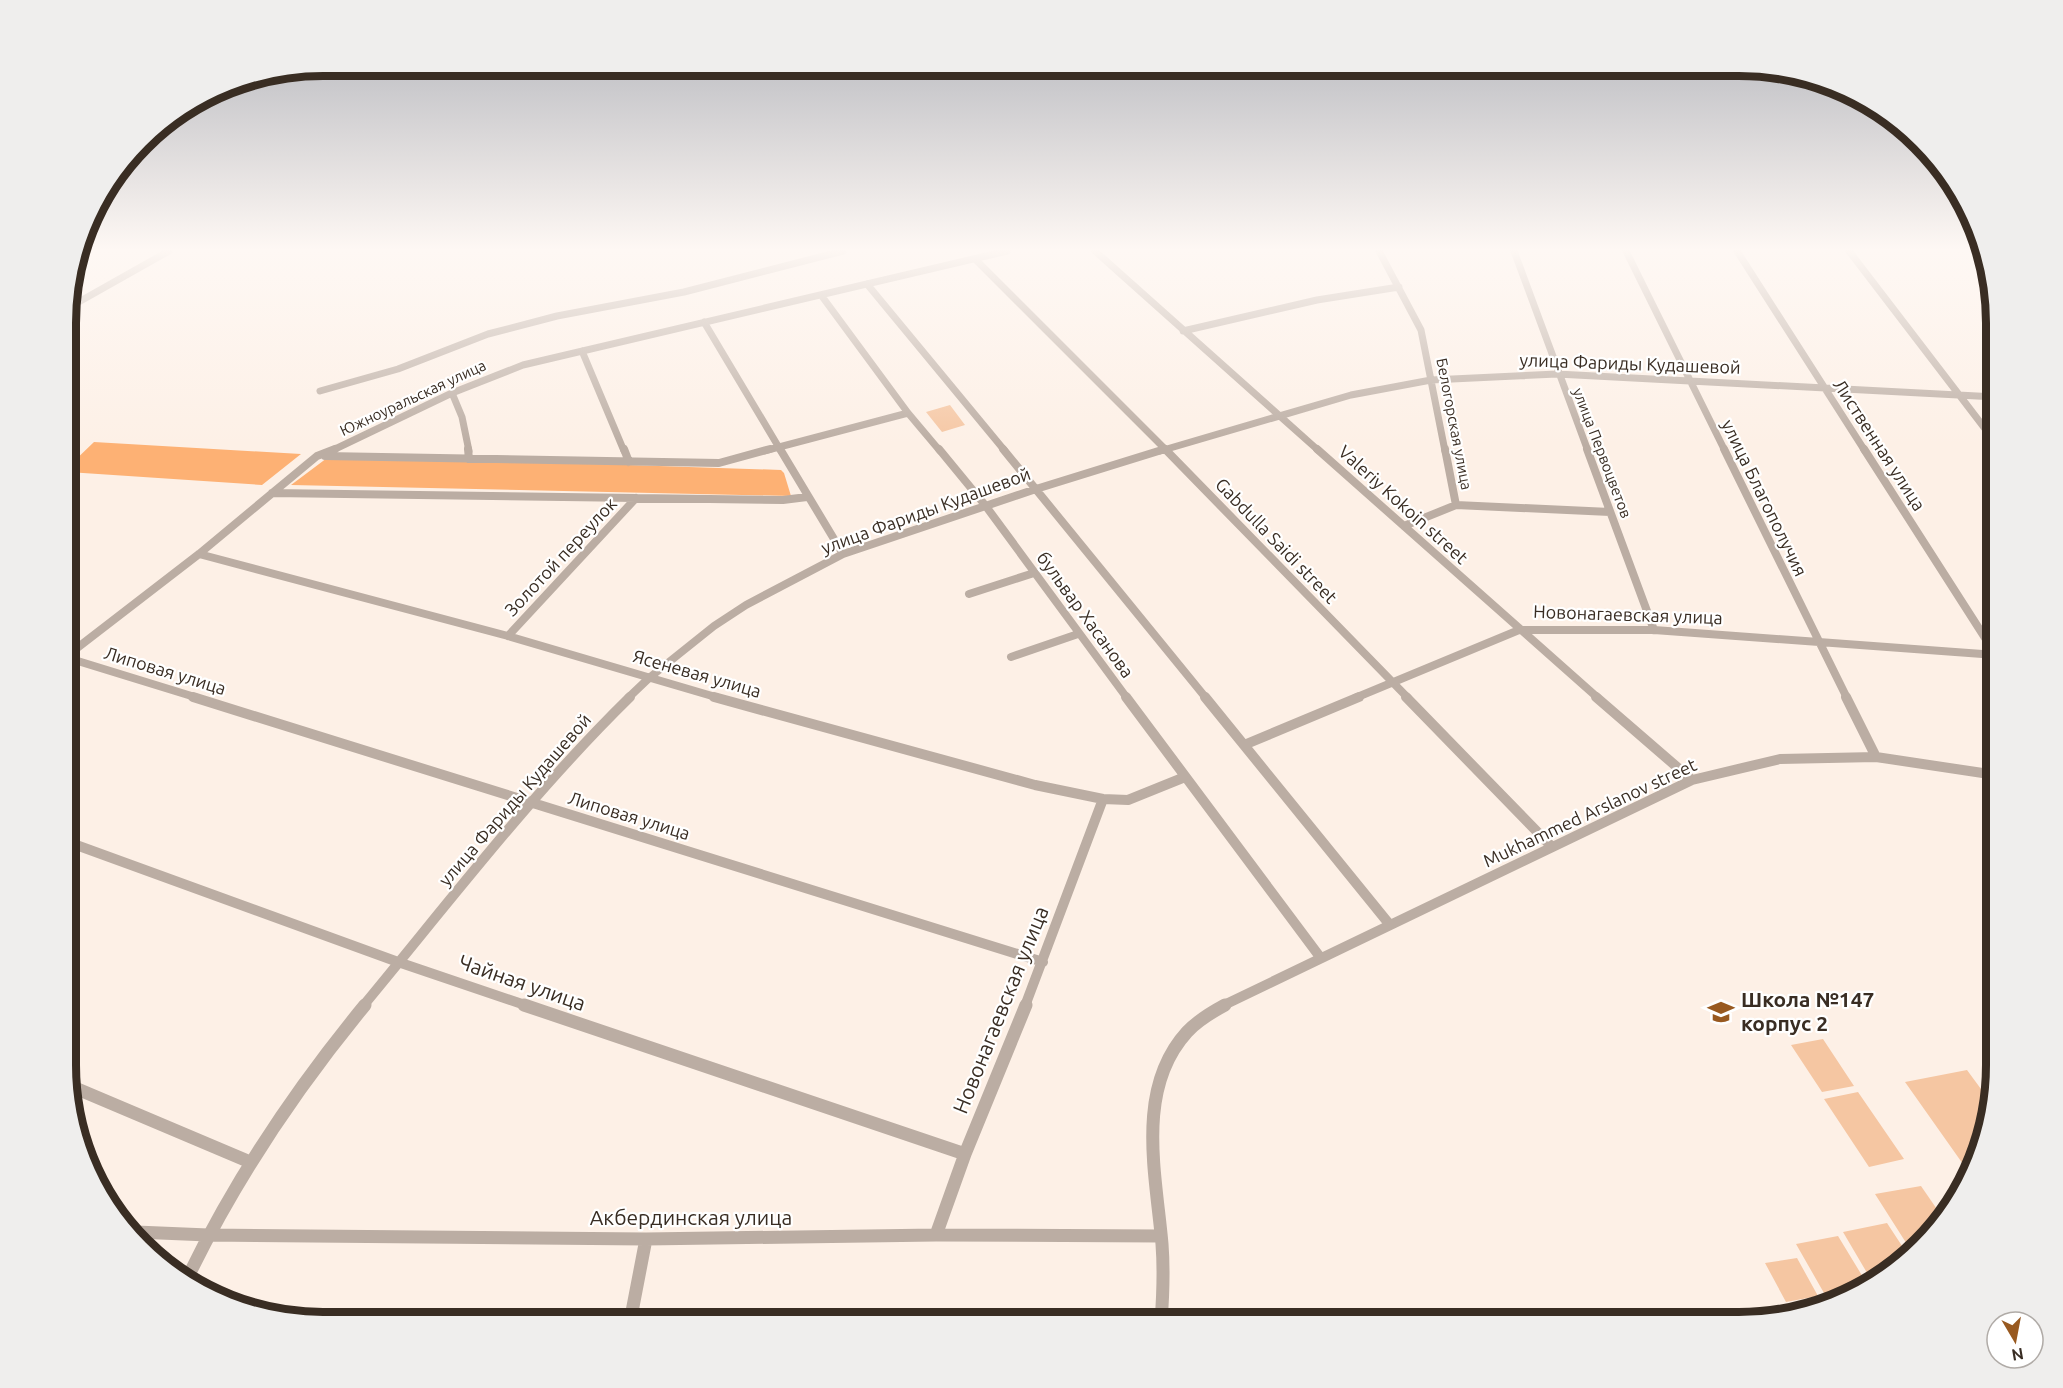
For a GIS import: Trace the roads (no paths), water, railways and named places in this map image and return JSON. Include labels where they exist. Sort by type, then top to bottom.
[{"type":"street","points":[[320,391],[398,369],[488,334],[562,316]]},
{"type":"street","name":"Южноуральская улица","points":[[76,650],[199,554],[317,456],[504,371],[731,316]]},
{"type":"street","name":"бульвар Хасанова","points":[[836,316],[908,413],[985,506],[1320,957]]},
{"type":"street","points":[[893,316],[1390,925]]},
{"type":"street","name":"Gabdulla Saidi street","points":[[1032,316],[1165,449],[1552,847]]},
{"type":"street","name":"Valeriy Kokoin street","points":[[1167,316],[1280,414],[1519,630],[1692,780]]},
{"type":"street","points":[[1183,330],[1242,316]]},
{"type":"street","name":"Белогорская улица","points":[[1414,316],[1421,330],[1456,505]]},
{"type":"street","name":"улица Первоцветов","points":[[1537,316],[1654,630]]},
{"type":"street","name":"улица Благополучия","points":[[1658,316],[1876,757]]},
{"type":"street","name":"Лиственная улица","points":[[1778,316],[1986,639]]},
{"type":"street","points":[[1899,316],[1986,430]]},
{"type":"street","points":[[704,322],[843,554]]},
{"type":"street","points":[[582,351],[629,462]]},
{"type":"street","name":"улица Фариды Кудашевой","points":[[190,1272],[208,1235],[250,1162],[316,1064],[530,803],[589,737],[649,678],[714,626],[746,604],[843,554],[1036,489],[1280,414],[1351,395],[1431,380],[1557,374],[1986,396]]},
{"type":"street","points":[[452,393],[462,412],[468,433],[469,459]]},
{"type":"street","points":[[317,456],[719,463],[908,413]]},
{"type":"street","points":[[272,493],[783,500],[807,497]]},
{"type":"street","name":"Золотой переулок","points":[[508,636],[636,498]]},
{"type":"street","points":[[1404,526],[1456,505],[1610,512]]},
{"type":"street","name":"Ясеневая улица","points":[[199,554],[508,636],[649,678],[1035,785],[1103,800],[1128,800],[1148,794],[1185,777]]},
{"type":"street","points":[[969,594],[1034,573]]},
{"type":"street","name":"Новонагаевская улица","points":[[1244,745],[1519,630],[1654,630],[1986,654]]},
{"type":"street","points":[[1011,657],[1078,634]]},
{"type":"street","name":"Липовая улица","points":[[76,659],[530,803],[1043,962]]},
{"type":"street","name":"Mukhammed Arslanov street","points":[[1160,1236],[1153,1120],[1157,1089],[1168,1059],[1186,1032],[1211,1012],[1236,998],[1692,780],[1780,759],[1876,757],[1986,774]]},
{"type":"street","name":"Новонагаевская улица","points":[[936,1235],[965,1154],[1043,962],[1103,800]]},
{"type":"street","name":"Чайная улица","points":[[76,845],[398,962],[965,1154]]},
{"type":"street","points":[[78,1089],[250,1162]]},
{"type":"street","name":"Акбердинская улица","points":[[143,1232],[208,1235],[646,1239],[936,1235],[1160,1236]]},
{"type":"street","points":[[1160,1236],[1164,1270],[1162,1312]]},
{"type":"street","points":[[632,1312],[646,1239]]},
{"type":"place","name":"Школа №147 корпус 2","points":[[1721,1012]]}]
